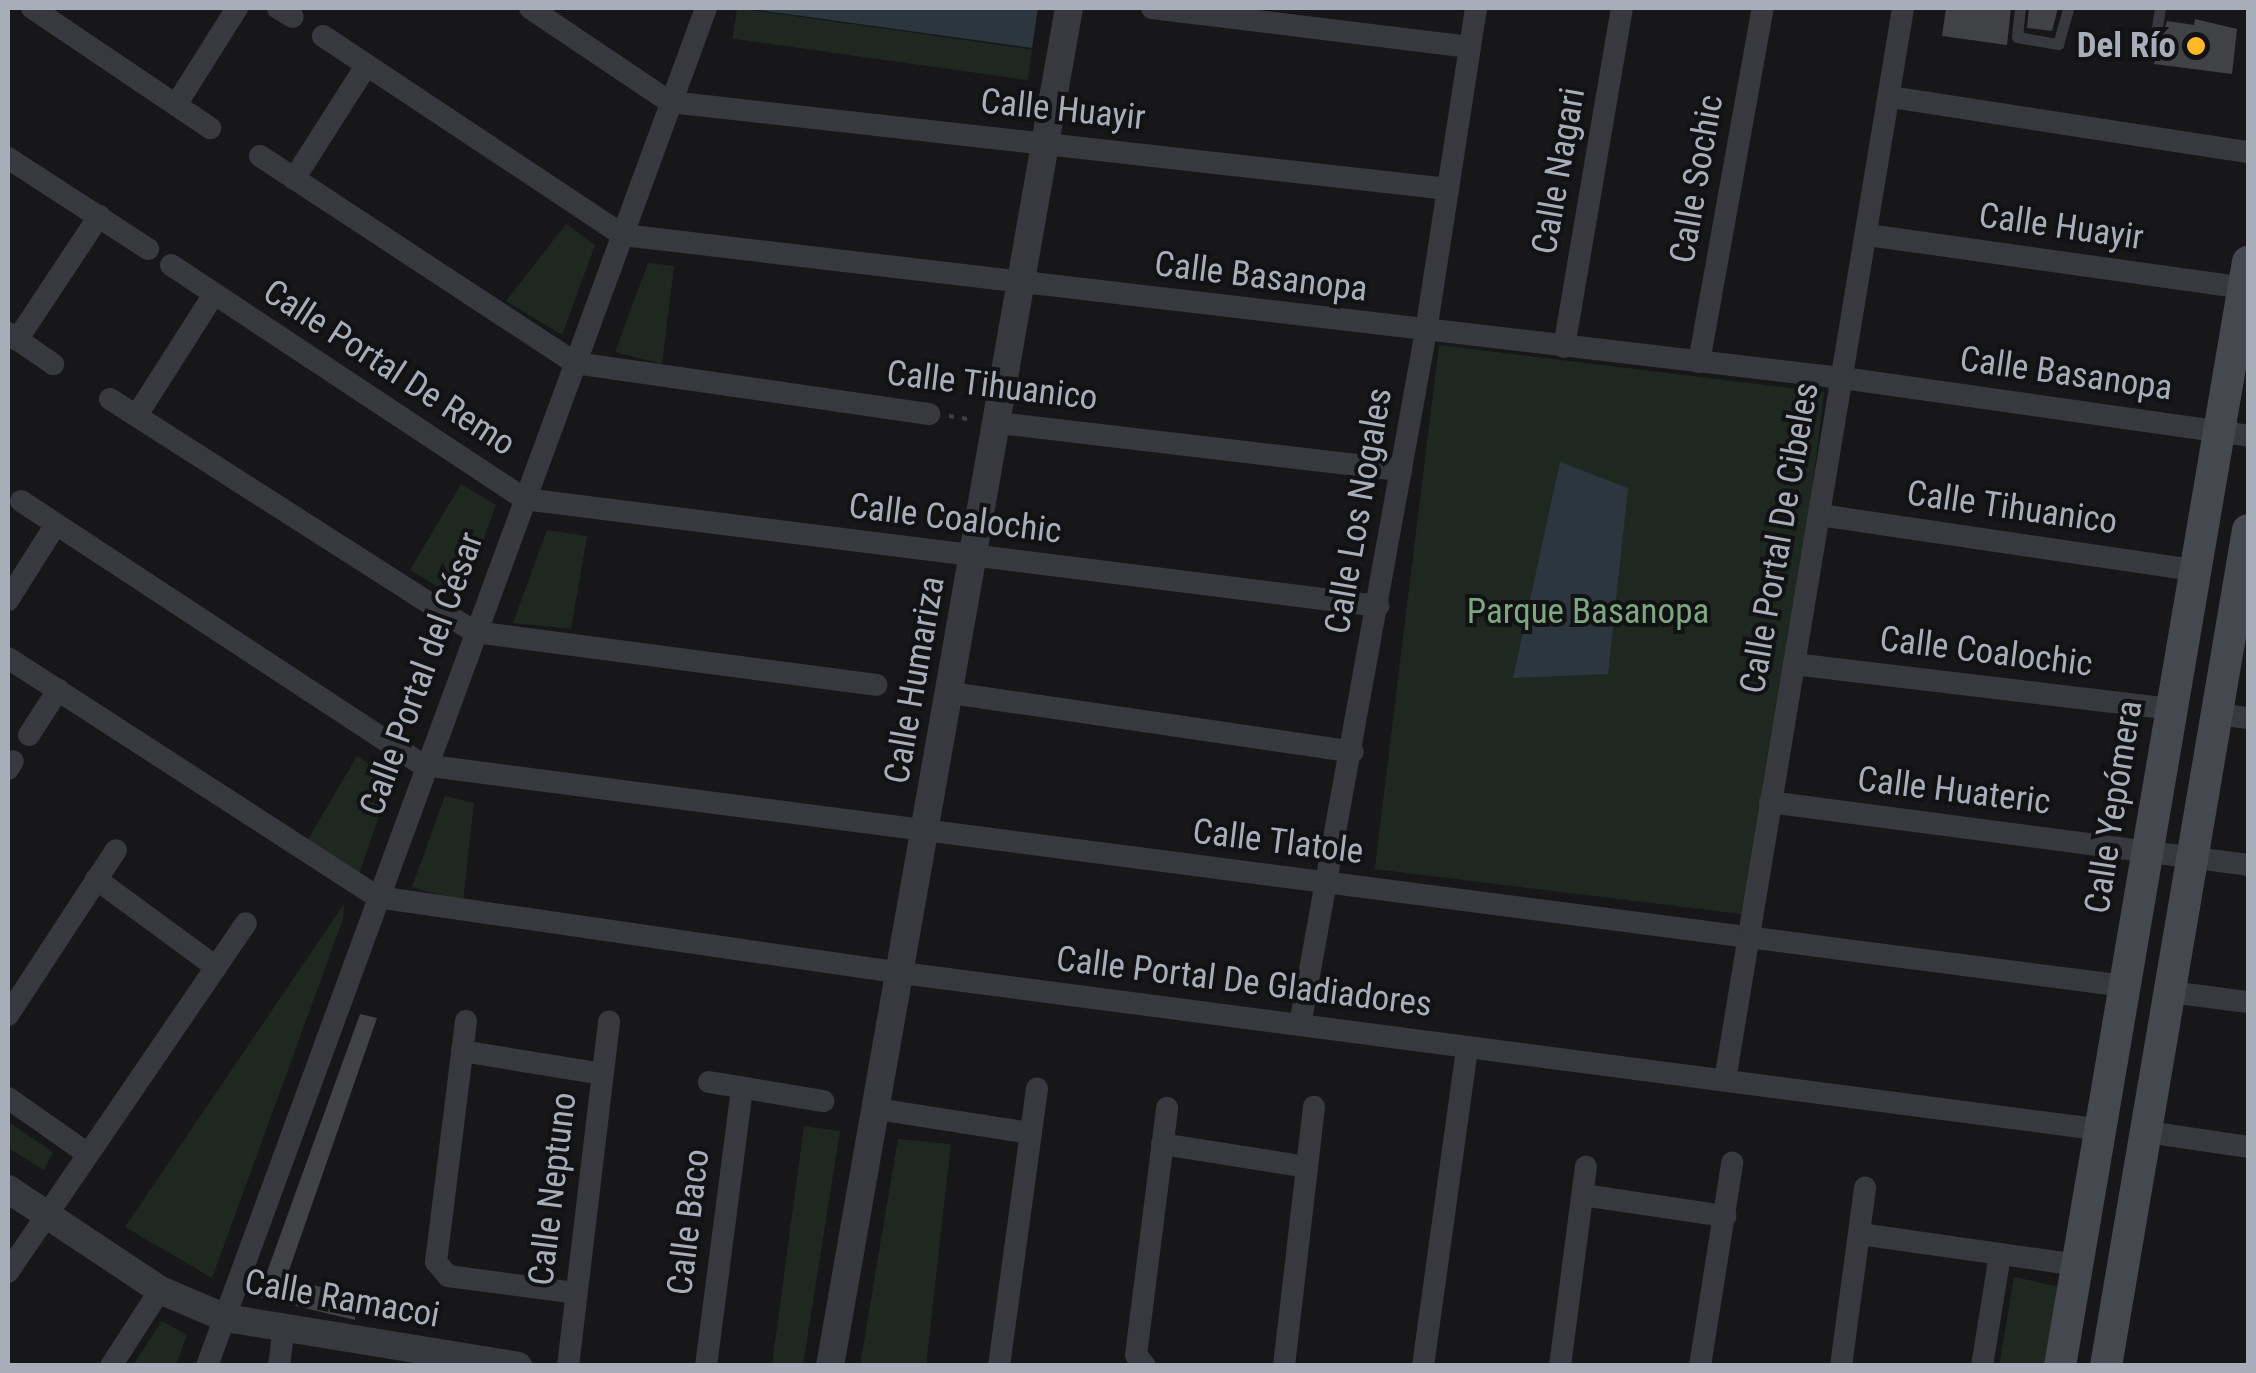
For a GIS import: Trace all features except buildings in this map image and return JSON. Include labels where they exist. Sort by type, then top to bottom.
[{"type":"main road","name":"Calle Yepómera","points":[[2060,1366],[2104,1130],[2216,431],[2246,275]]},
{"type":"main road","points":[[2106,1366],[2196,858],[2234,716],[2248,530]]},
{"type":"street","points":[[32,8],[210,128]]},
{"type":"street","points":[[176,105],[237,8]]},
{"type":"street","points":[[530,8],[670,102]]},
{"type":"street","name":"Calle Portal del César","points":[[207,1366],[423,765],[476,632],[706,8]]},
{"type":"street","name":"Calle Humariza","points":[[830,1366],[1026,285],[1070,8]]},
{"type":"street","points":[[1152,8],[1470,47]]},
{"type":"street","name":"Calle Los Nogales","points":[[1300,1025],[1353,752],[1426,331],[1476,8]]},
{"type":"street","name":"Calle Nagari","points":[[1564,346],[1622,8]]},
{"type":"street","name":"Calle Sochic","points":[[1700,362],[1763,8]]},
{"type":"street","name":"Calle Portal De Cibeles","points":[[1725,1080],[1746,934],[1892,97],[1903,8]]},
{"type":"street","name":"Calle Basanopa","points":[[323,36],[622,235],[1844,378],[2248,436]]},
{"type":"street","points":[[294,178],[366,66]]},
{"type":"street","points":[[1892,97],[2248,152]]},
{"type":"street","name":"Calle Huayir","points":[[670,102],[1448,189]]},
{"type":"street","points":[[260,156],[575,363]]},
{"type":"street","points":[[8,158],[148,248]]},
{"type":"street","points":[[53,364],[12,337],[98,216]]},
{"type":"street","name":"Calle Huayir","points":[[1868,234],[2246,275]]},
{"type":"street","name":"Calle Portal De Remo","points":[[171,265],[524,500]]},
{"type":"street","name":"Calle Portal De Remo","points":[[137,415],[214,294]]},
{"type":"street","name":"Calle Tihuanico","points":[[575,363],[929,414]]},
{"type":"street","points":[[110,398],[476,632],[877,685]]},
{"type":"street","name":"Calle Tihuanico","points":[[999,423],[1401,470]]},
{"type":"street","name":"Calle Coalochic","points":[[524,500],[1378,606]]},
{"type":"street","points":[[21,501],[423,765]]},
{"type":"street","name":"Calle Tihuanico","points":[[1820,515],[2194,570]]},
{"type":"street","points":[[8,600],[56,524]]},
{"type":"street","points":[[8,658],[377,897]]},
{"type":"street","name":"Calle Coalochic","points":[[1794,664],[2170,709]]},
{"type":"street","points":[[30,734],[58,690]]},
{"type":"street","points":[[951,693],[1353,752]]},
{"type":"street","name":"Calle Tlatole","points":[[423,765],[2125,986]]},
{"type":"street","name":"Calle Huateric","points":[[1770,802],[2248,865]]},
{"type":"street","points":[[8,1016],[116,850]]},
{"type":"street","points":[[96,879],[216,967]]},
{"type":"street","name":"Calle Portal De Gladiadores","points":[[377,897],[902,973],[2104,1130]]},
{"type":"street","points":[[8,1272],[246,922]]},
{"type":"street","points":[[2170,992],[2248,1002]]},
{"type":"street","name":"Calle Neptuno","points":[[568,1366],[608,1021]]},
{"type":"street","points":[[466,1022],[436,1253],[440,1270],[575,1292]]},
{"type":"street","points":[[1423,1366],[1467,1046]]},
{"type":"street","points":[[462,1051],[602,1074]]},
{"type":"street","points":[[709,1082],[823,1101]]},
{"type":"street","name":"Calle Baco","points":[[706,1366],[742,1087]]},
{"type":"street","points":[[999,1366],[1038,1089]]},
{"type":"street","points":[[8,1098],[86,1152]]},
{"type":"street","points":[[1284,1366],[1314,1106]]},
{"type":"street","points":[[1145,1366],[1136,1356],[1166,1108]]},
{"type":"street","points":[[878,1109],[1031,1134]]},
{"type":"street","points":[[2147,1132],[2248,1147]]},
{"type":"street","points":[[1162,1144],[1307,1167]]},
{"type":"street","points":[[1700,1366],[1732,1162]]},
{"type":"street","points":[[1560,1366],[1586,1167]]},
{"type":"street","points":[[1841,1366],[1865,1188]]},
{"type":"street","name":"Calle Ramacoi","points":[[8,1189],[160,1290],[226,1318],[283,1332],[518,1366]]},
{"type":"street","points":[[1583,1195],[1725,1216]]},
{"type":"street","points":[[1860,1234],[2077,1265]]},
{"type":"street","points":[[1982,1366],[2000,1254]]},
{"type":"street","points":[[111,1366],[160,1290]]},
{"type":"street","points":[[279,1366],[283,1332]]},
{"type":"lane","points":[[2020,8],[2018,38],[2058,44],[2068,8]]},
{"type":"lane","points":[[2153,53],[2160,8]]},
{"type":"path","name":"Calle Tihuanico","points":[[929,414],[999,423]]},
{"type":"path","points":[[877,685],[951,693]]},
{"type":"green space","points":[[737,8],[1032,49],[1028,80],[733,39]]},
{"type":"green space","points":[[566,224],[595,245],[562,335],[506,301]]},
{"type":"green space","points":[[648,263],[674,266],[662,364],[615,352]]},
{"type":"green space","name":"Parque Basanopa","points":[[1439,345],[1824,392],[1760,916],[1375,869]]},
{"type":"green space","points":[[461,484],[496,505],[461,601],[410,570]]},
{"type":"green space","points":[[547,530],[587,536],[571,629],[513,623]]},
{"type":"green space","points":[[357,756],[392,779],[359,874],[307,841]]},
{"type":"green space","points":[[445,796],[474,803],[463,902],[412,887]]},
{"type":"green space","points":[[344,904],[343,919],[212,1278],[125,1227]]},
{"type":"green space","points":[[8,1122],[53,1152],[44,1170],[8,1148]]},
{"type":"green space","points":[[804,1126],[840,1131],[803,1365],[772,1365]]},
{"type":"green space","points":[[898,1139],[951,1144],[926,1365],[860,1365]]},
{"type":"green space","points":[[2014,1277],[2060,1287],[2045,1365],[1999,1366]]},
{"type":"green space","points":[[162,1321],[187,1335],[176,1365],[133,1365]]},
{"type":"shaded area","points":[[744,8],[1038,8],[1032,48]]},
{"type":"shaded area","points":[[1560,462],[1628,488],[1608,674],[1513,678]]},
{"type":"place","name":"Del Río","points":[[2196,46]]}]
